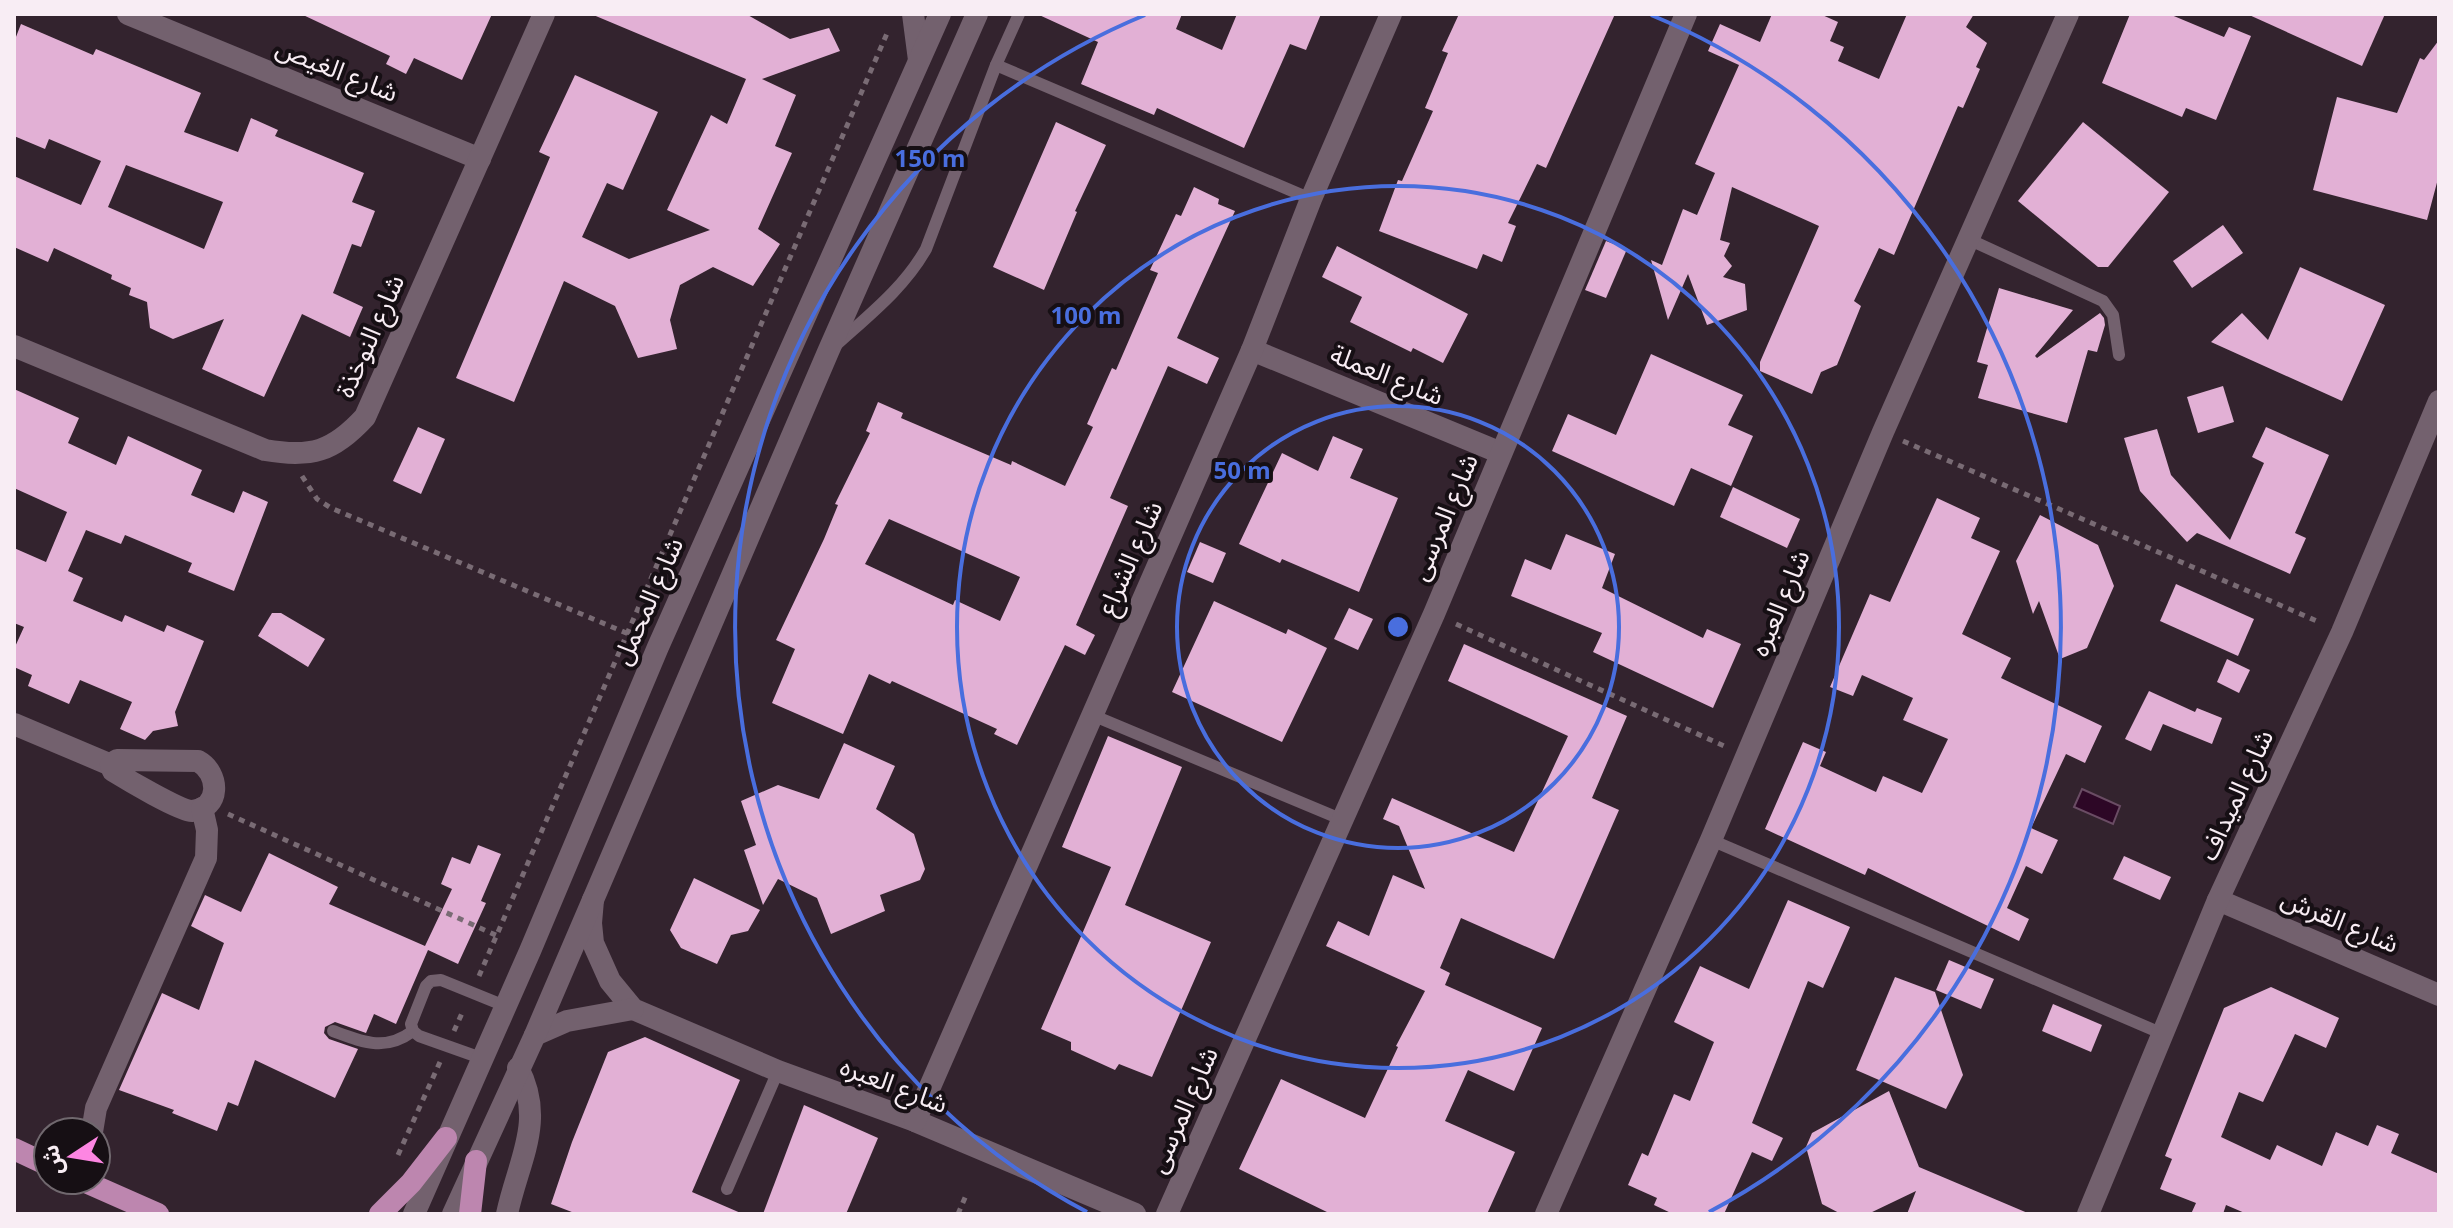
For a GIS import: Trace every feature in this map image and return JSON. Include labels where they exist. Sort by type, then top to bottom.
[{"type":"main road","points":[[380,1214],[411,1183],[446,1138]]},
{"type":"main road","points":[[470,1214],[476,1161]]},
{"type":"main road","points":[[112,1193],[158,1214]]},
{"type":"street","name":"شارع الغيص","points":[[128,14],[480,159]]},
{"type":"street","name":"شارع النوخذة","points":[[14,346],[265,450],[293,455],[321,451],[346,438],[365,417],[544,14]]},
{"type":"street","points":[[913,14],[919,63]]},
{"type":"street","name":"شارع المحمل","points":[[414,1214],[530,951],[658,647],[940,14]]},
{"type":"street","points":[[453,1214],[535,1035],[828,352],[977,14]]},
{"type":"street","name":"شارع الشراع","points":[[915,1121],[1252,350],[1311,199],[1391,14]]},
{"type":"street","name":"شارع المرسى","points":[[1167,1214],[1434,614],[1686,14]]},
{"type":"street","name":"شارع العبره","points":[[1546,1214],[1711,840],[1883,432],[2068,14]]},
{"type":"street","name":"شارع العملة","points":[[1252,350],[1501,453]]},
{"type":"street","name":"شارع الميداف","points":[[2088,1214],[2218,900],[2342,632],[2439,401]]},
{"type":"street","points":[[14,724],[111,765],[116,773],[184,810],[205,806],[212,798],[215,784],[210,770],[198,761],[120,760],[111,765]]},
{"type":"street","points":[[95,1116],[206,858],[205,806]]},
{"type":"street","name":"شارع العبره","points":[[594,897],[591,923],[593,943],[610,981],[633,1009],[778,1071],[915,1121],[1135,1214]]},
{"type":"street","name":"شارع القرش","points":[[2218,900],[2439,995]]},
{"type":"street","points":[[535,1035],[567,1021],[633,1009]]},
{"type":"street","points":[[507,1214],[532,1117],[529,1092],[518,1068]]},
{"type":"lane","points":[[828,352],[915,270],[1019,14]]},
{"type":"lane","points":[[996,65],[1311,199]]},
{"type":"lane","points":[[1968,239],[2103,301],[2113,315],[2119,355]]},
{"type":"lane","points":[[1092,715],[1343,820]]},
{"type":"lane","points":[[1711,840],[2163,1034]]},
{"type":"lane","points":[[481,1058],[419,1036],[413,1031],[411,1024],[426,986],[431,981],[441,980],[505,1006]]},
{"type":"lane","points":[[333,1031],[376,1045],[395,1042],[413,1031]]},
{"type":"lane","points":[[727,1189],[778,1071]]},
{"type":"path","points":[[393,1167],[498,936],[881,50],[889,25]]},
{"type":"path","points":[[1883,432],[2342,632]]},
{"type":"path","points":[[293,455],[307,486],[317,499],[331,508],[658,647]]},
{"type":"path","points":[[1434,614],[1746,756]]},
{"type":"path","points":[[205,806],[530,951]]},
{"type":"path","points":[[958,1214],[967,1193]]},
{"type":"shaded area","points":[[2082,789],[2120,806],[2113,824],[2074,807]]},
{"type":"building","points":[[301,14],[492,14],[462,80],[414,58],[406,74],[386,64],[390,56]]},
{"type":"building","points":[[591,14],[746,14],[790,39],[829,28],[840,51],[762,79],[796,95],[775,146],[792,153],[758,229],[780,244],[753,286],[713,267],[680,285],[670,320],[677,349],[638,358],[615,306],[564,281],[514,402],[456,378],[550,157],[539,152],[575,75],[658,112],[623,190],[607,183],[582,237],[629,259],[710,230],[667,210],[711,115],[727,124],[746,79]]},
{"type":"building","points":[[1037,14],[1182,14],[1176,29],[1222,50],[1237,14],[1321,14],[1306,50],[1290,44],[1244,148],[1157,108],[1154,115],[1081,84],[1098,42]]},
{"type":"building","points":[[1459,14],[1615,14],[1546,168],[1537,164],[1508,223],[1516,226],[1502,262],[1483,254],[1477,269],[1379,231],[1398,180],[1402,181],[1433,111],[1425,108],[1448,53],[1442,51]]},
{"type":"building","points":[[1772,14],[1820,14],[1838,22],[1830,41],[1844,47],[1838,61],[1879,79],[1907,14],[1974,14],[1966,27],[1987,43],[1976,67],[1980,69],[1963,108],[1958,106],[1894,255],[1879,248],[1854,301],[1861,306],[1837,365],[1821,372],[1812,394],[1760,371],[1760,362],[1819,226],[1732,187],[1720,240],[1730,243],[1724,256],[1732,266],[1723,277],[1745,284],[1747,310],[1707,325],[1688,274],[1668,320],[1651,260],[1662,265],[1683,209],[1697,215],[1715,173],[1695,164],[1739,65],[1708,51],[1720,24],[1760,42]]},
{"type":"building","points":[[2130,14],[2169,14],[2224,37],[2229,27],[2251,36],[2216,120],[2186,108],[2182,117],[2102,83]]},
{"type":"building","points":[[2247,14],[2385,14],[2362,66]]},
{"type":"building","points":[[21,24],[93,55],[96,49],[201,93],[184,132],[238,152],[251,118],[278,130],[275,136],[364,173],[352,202],[375,211],[361,247],[352,244],[333,293],[363,307],[350,337],[302,314],[264,397],[202,369],[224,319],[173,339],[150,328],[147,302],[129,295],[131,288],[111,279],[112,275],[54,248],[48,262],[14,247],[14,176],[81,205],[101,161],[49,139],[45,149],[14,136],[14,42]],"holes":[[[126,165],[223,202],[204,249],[108,207]]]},
{"type":"building","points":[[2439,40],[2439,175],[2427,220],[2313,190],[2337,97],[2397,113],[2420,58],[2424,60]]},
{"type":"building","points":[[1056,122],[1106,145],[1075,211],[1044,290],[993,267]]},
{"type":"building","points":[[2083,122],[2169,192],[2108,267],[2098,267],[2018,201]]},
{"type":"building","points":[[1194,187],[1219,199],[1218,204],[1235,211],[1177,338],[1219,358],[1207,384],[1168,366],[1110,498],[1128,506],[1076,625],[1095,635],[1085,655],[1065,645],[1017,745],[994,734],[997,729],[892,681],[890,684],[869,674],[843,734],[772,703],[795,649],[776,640],[824,539],[838,505],[835,504],[870,433],[866,431],[878,402],[903,413],[901,418],[1011,465],[1012,461],[1065,486],[1093,427],[1087,424],[1112,368],[1116,370],[1158,273],[1150,270],[1176,214],[1181,216]],"holes":[[[889,519],[1020,577],[1000,621],[955,600],[953,605],[865,564]]]},
{"type":"building","points":[[2223,225],[2243,253],[2192,288],[2173,261]]},
{"type":"building","points":[[1606,241],[1627,249],[1606,298],[1585,290]]},
{"type":"building","points":[[1337,246],[1468,314],[1443,363],[1413,348],[1411,352],[1350,322],[1362,297],[1322,277]]},
{"type":"building","points":[[2300,267],[2385,305],[2342,401],[2211,342],[2242,313],[2268,340]]},
{"type":"building","points":[[1999,288],[2073,310],[2035,356],[2037,358],[2100,313],[2104,318],[2097,352],[2088,350],[2067,423],[1978,398],[1988,365],[1977,362]]},
{"type":"building","points":[[1651,354],[1743,395],[1728,425],[1753,436],[1731,486],[1691,468],[1674,506],[1552,451],[1568,414],[1616,435]]},
{"type":"building","points":[[2223,386],[2234,422],[2198,433],[2187,397]]},
{"type":"building","points":[[14,389],[79,418],[68,443],[116,465],[128,436],[202,470],[191,495],[234,513],[243,491],[268,502],[234,591],[188,572],[192,563],[125,535],[121,544],[86,530],[68,571],[83,578],[73,601],[122,622],[125,615],[164,632],[167,625],[204,641],[175,712],[178,726],[153,731],[145,740],[120,729],[132,702],[80,680],[69,704],[28,686],[32,675],[14,667],[14,649],[24,627],[14,623],[14,548],[46,562],[67,512],[14,488]]},
{"type":"building","points":[[418,427],[445,439],[421,494],[393,481]]},
{"type":"building","points":[[2266,427],[2329,455],[2295,533],[2306,538],[2290,574],[2197,533],[2187,542],[2140,491],[2124,438],[2157,429],[2171,475],[2230,540],[2264,463],[2252,457]]},
{"type":"building","points":[[1333,436],[1363,449],[1350,478],[1398,498],[1359,592],[1282,559],[1280,563],[1239,544],[1282,453],[1318,471]]},
{"type":"building","points":[[1733,487],[1800,519],[1787,548],[1720,517]]},
{"type":"building","points":[[1937,498],[1980,518],[1971,538],[2000,551],[1962,634],[2011,658],[2001,678],[2102,726],[2085,763],[2066,754],[2031,828],[2058,840],[2042,874],[2026,866],[2007,908],[2029,919],[2019,941],[1868,868],[1865,875],[1765,829],[1803,742],[1826,752],[1820,766],[1876,792],[1883,776],[1922,793],[1948,739],[1903,720],[1913,698],[1862,675],[1853,696],[1830,687],[1870,594],[1890,602]]},
{"type":"building","points":[[2040,515],[2098,545],[2114,586],[2087,648],[2060,659],[2039,601],[2033,614],[2016,561]]},
{"type":"building","points":[[1566,534],[1615,554],[1602,588],[1703,638],[1707,629],[1741,644],[1713,708],[1593,652],[1602,633],[1511,596],[1525,559],[1551,570]]},
{"type":"building","points":[[1200,542],[1226,553],[1213,583],[1187,572]]},
{"type":"building","points":[[2176,584],[2254,619],[2238,656],[2160,621]]},
{"type":"building","points":[[1214,601],[1286,634],[1288,629],[1327,648],[1282,742],[1172,692]]},
{"type":"building","points":[[1349,608],[1373,619],[1358,650],[1334,639]]},
{"type":"building","points":[[272,613],[281,613],[325,639],[308,667],[258,636]]},
{"type":"building","points":[[1464,644],[1627,716],[1592,798],[1619,810],[1554,959],[1461,918],[1440,968],[1450,973],[1445,985],[1542,1028],[1514,1091],[1468,1070],[1445,1121],[1515,1152],[1487,1214],[1331,1214],[1239,1169],[1281,1079],[1365,1118],[1396,1046],[1425,991],[1326,946],[1338,921],[1369,936],[1393,875],[1425,889],[1399,826],[1383,819],[1392,798],[1514,852],[1568,736],[1448,681]]},
{"type":"building","points":[[2227,659],[2250,670],[2239,693],[2217,682]]},
{"type":"building","points":[[2149,691],[2195,712],[2197,708],[2222,718],[2212,744],[2163,724],[2151,751],[2125,739]]},
{"type":"building","points":[[1108,736],[1182,767],[1125,905],[1211,942],[1152,1077],[1119,1064],[1115,1070],[1071,1050],[1071,1042],[1041,1029],[1111,867],[1062,847]]},
{"type":"building","points":[[844,743],[895,766],[876,809],[914,834],[925,869],[920,880],[880,895],[885,911],[831,934],[817,898],[778,879],[763,905],[744,850],[756,845],[741,801],[778,785],[819,799]]},
{"type":"building","points":[[478,845],[501,854],[481,901],[486,903],[458,964],[428,950],[396,1024],[374,1014],[366,1033],[335,1022],[325,1027],[324,1033],[329,1039],[358,1049],[335,1098],[255,1060],[238,1106],[228,1102],[217,1131],[172,1113],[174,1110],[119,1090],[162,993],[199,1010],[224,943],[191,926],[205,895],[241,912],[269,853],[338,887],[329,904],[425,946],[452,889],[441,884],[452,857],[470,864]]},
{"type":"building","points":[[2124,856],[2171,877],[2160,900],[2113,879]]},
{"type":"building","points":[[694,878],[760,910],[748,931],[731,935],[717,964],[681,948],[670,930]]},
{"type":"building","points":[[1788,900],[1850,927],[1823,988],[1808,981],[1752,1123],[1783,1138],[1772,1161],[1752,1152],[1724,1214],[1673,1214],[1654,1205],[1657,1198],[1628,1185],[1642,1153],[1648,1156],[1674,1094],[1690,1101],[1714,1042],[1674,1022],[1700,966],[1749,989]]},
{"type":"building","points":[[1949,960],[1994,979],[1981,1009],[1936,990]]},
{"type":"building","points":[[1895,977],[1935,992],[1963,1075],[1946,1109],[1856,1070]]},
{"type":"building","points":[[2271,987],[2339,1018],[2326,1048],[2295,1034],[2263,1102],[2239,1092],[2221,1137],[2270,1160],[2277,1145],[2322,1166],[2336,1132],[2368,1146],[2377,1125],[2399,1134],[2391,1153],[2439,1174],[2439,1214],[2247,1214],[2226,1205],[2223,1214],[2191,1214],[2196,1203],[2160,1189],[2172,1159],[2165,1156],[2224,1008]]},
{"type":"building","points":[[2053,1004],[2102,1025],[2091,1052],[2042,1031]]},
{"type":"building","points":[[645,1037],[740,1080],[692,1192],[743,1214],[577,1214],[551,1204],[608,1052]]},
{"type":"building","points":[[1889,1091],[1919,1167],[2030,1214],[1907,1214],[1916,1191],[1868,1214],[1841,1214],[1822,1204],[1806,1147],[1812,1133]]},
{"type":"building","points":[[804,1105],[878,1138],[846,1214],[763,1214]]}]
